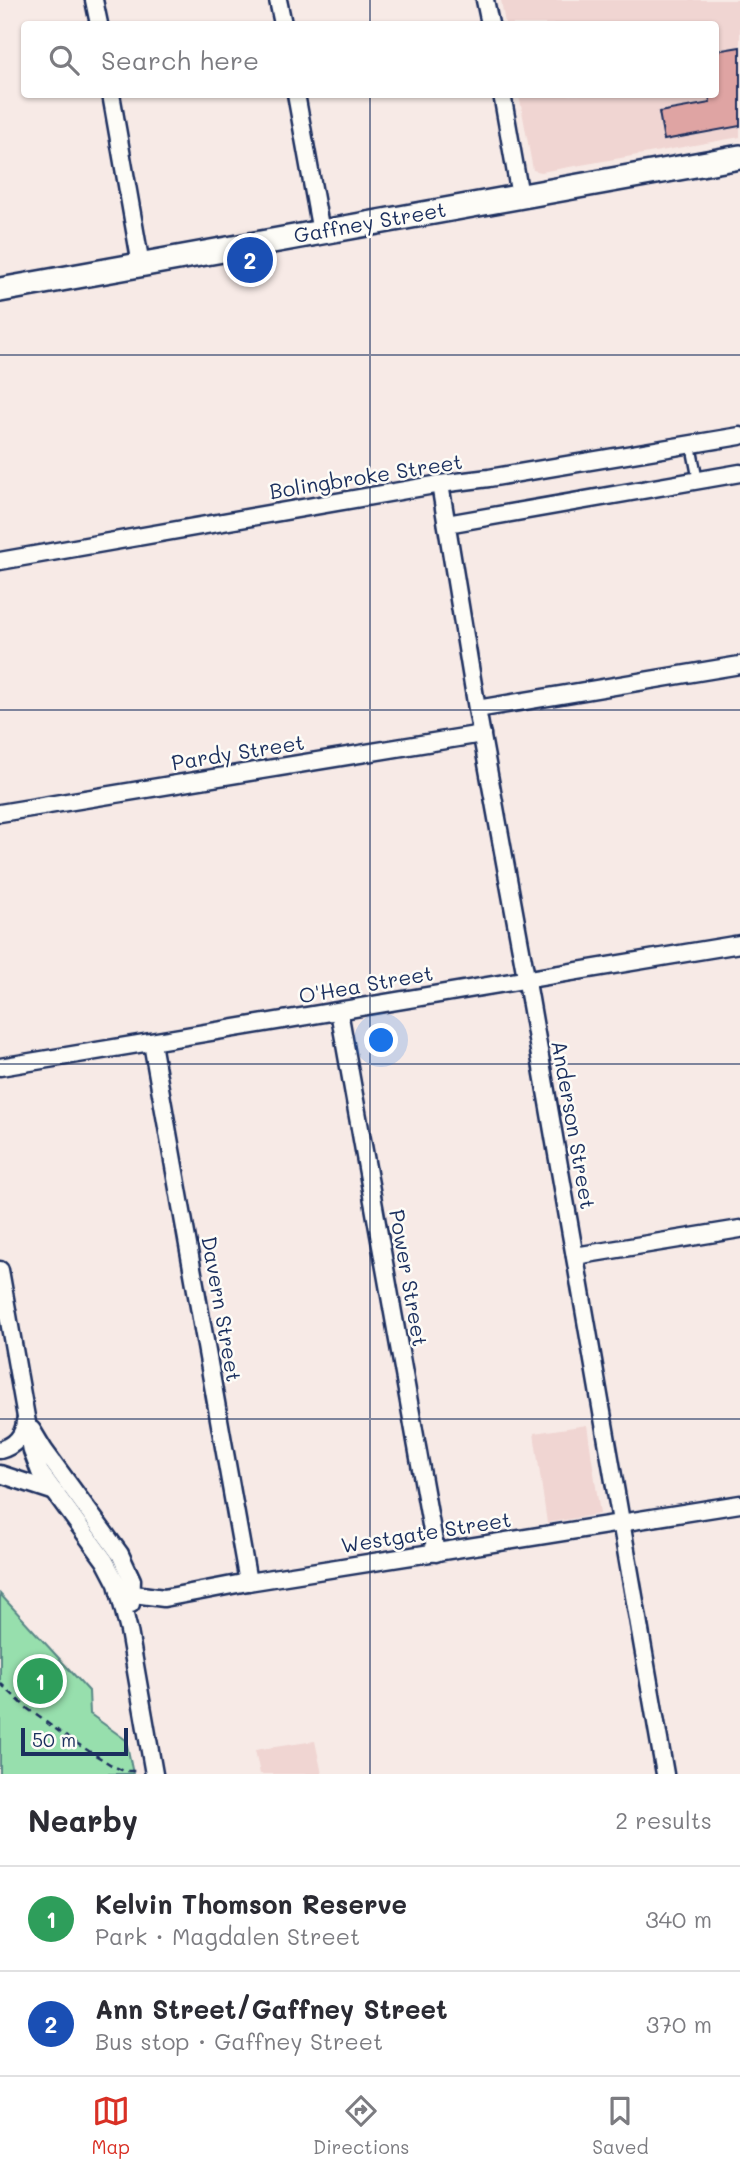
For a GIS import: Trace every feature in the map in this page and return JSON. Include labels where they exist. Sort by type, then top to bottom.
[{"type":"main road","name":"Gaffney Street","points":[[0,290],[740,156]]},
{"type":"street","points":[[94,0],[98,21]]},
{"type":"street","points":[[278,0],[282,21]]},
{"type":"street","points":[[485,0],[489,21]]},
{"type":"street","points":[[112,98],[141,265]]},
{"type":"street","points":[[297,98],[321,232]]},
{"type":"street","points":[[503,98],[520,196]]},
{"type":"street","name":"Bolingbroke Street","points":[[0,561],[440,484],[740,436]]},
{"type":"street","points":[[447,524],[740,473]]},
{"type":"street","name":"Anderson Street","points":[[440,484],[477,709],[527,979],[665,1774]]},
{"type":"street","points":[[477,709],[740,665]]},
{"type":"street","name":"Pardy Street","points":[[0,813],[482,734]]},
{"type":"street","name":"O'Hea Street","points":[[0,1067],[740,944]]},
{"type":"street","name":"Power Street","points":[[339,1011],[436,1553]]},
{"type":"street","name":"Davern Street","points":[[152,1042],[248,1582]]},
{"type":"street","points":[[575,1256],[740,1229]]},
{"type":"street","points":[[0,1270],[35,1462],[125,1593]]},
{"type":"street","points":[[0,1450],[12,1444],[22,1433],[25,1412]]},
{"type":"street","points":[[25,1412],[30,1427],[44,1450],[120,1554],[131,1575],[125,1593],[129,1631],[153,1772]]},
{"type":"street","points":[[0,1474],[55,1492]]},
{"type":"street","name":"Westgate Street","points":[[125,1593],[164,1598],[248,1582],[740,1504]]},
{"type":"lane","points":[[691,445],[698,481]]},
{"type":"path","points":[[0,1683],[47,1724],[124,1771]]},
{"type":"shaded area","points":[[501,0],[740,0],[740,137],[541,172],[533,170],[520,98],[719,98],[719,21],[504,21]]},
{"type":"shaded area","points":[[587,1425],[600,1514],[547,1523],[534,1433]]},
{"type":"shaded area","points":[[315,1741],[322,1774],[260,1774],[255,1750]]},
{"type":"green space","points":[[0,1594],[89,1691],[90,1714],[126,1740],[133,1774],[0,1774]]},
{"type":"building","points":[[740,47],[740,126],[664,140],[659,112],[710,103],[709,98],[719,98],[719,50]]},
{"type":"place","name":"Ann Street/Gaffney Street","points":[[250,260]]},
{"type":"place","name":"Kelvin Thomson Reserve","points":[[40,1681]]}]
